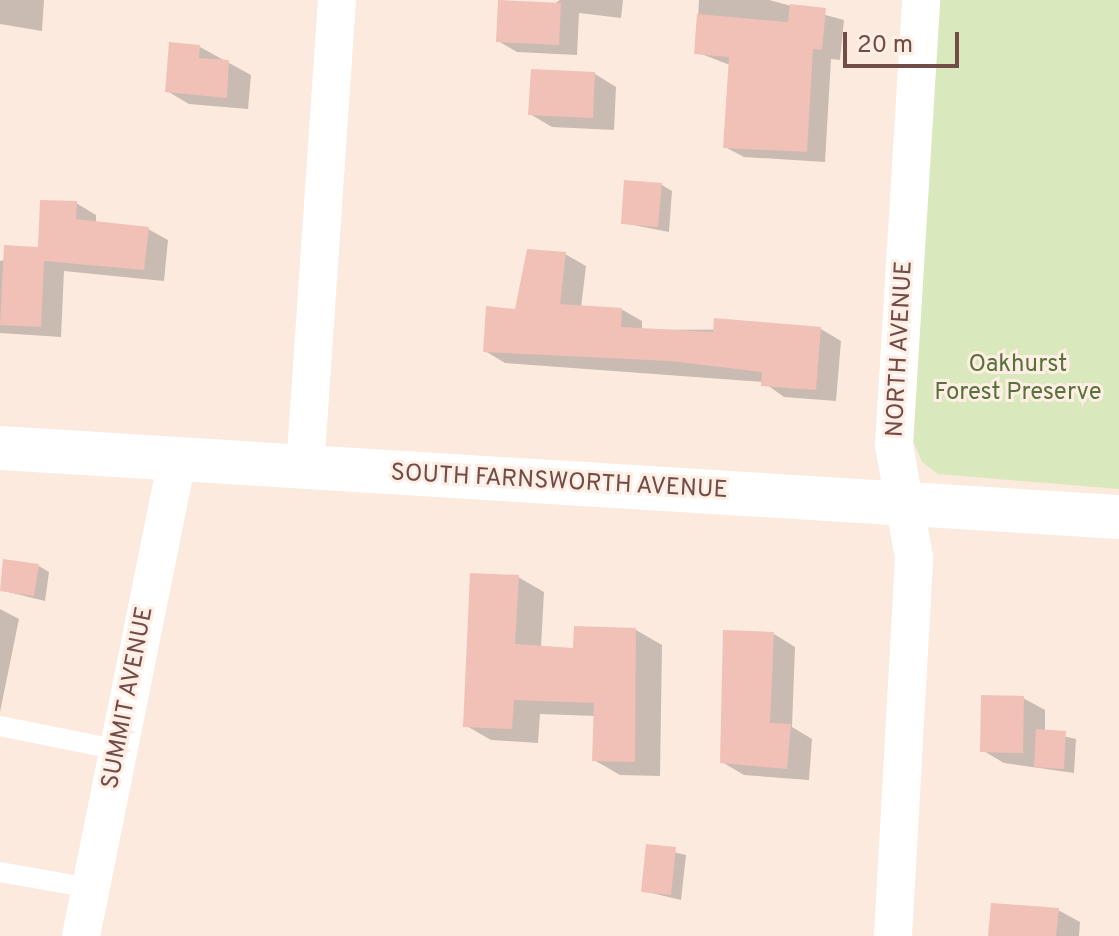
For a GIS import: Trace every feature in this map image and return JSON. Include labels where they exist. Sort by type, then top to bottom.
[{"type":"street","points":[[305,469],[337,0]]},
{"type":"street","name":"NORTH AVENUE","points":[[893,936],[914,558],[894,445],[921,0]]},
{"type":"street","name":"SOUTH FARNSWORTH AVENUE","points":[[0,448],[1119,517]]},
{"type":"street","name":"SUMMIT AVENUE","points":[[81,936],[177,461]]},
{"type":"lane","points":[[0,726],[119,750]]},
{"type":"lane","points":[[0,872],[91,888]]},
{"type":"green space","name":"Oakhurst Forest Preserve","points":[[939,0],[1119,0],[1119,489],[938,474],[922,462],[913,441]]},
{"type":"building","points":[[498,0],[561,3],[559,45],[496,42]]},
{"type":"building","points":[[790,4],[826,8],[822,50],[813,49],[807,152],[723,148],[729,57],[694,54],[697,14],[788,22]]},
{"type":"building","points":[[169,42],[200,45],[199,58],[229,60],[227,98],[165,92]]},
{"type":"building","points":[[531,69],[595,72],[593,118],[528,115]]},
{"type":"building","points":[[624,180],[662,183],[658,227],[621,224]]},
{"type":"building","points":[[40,200],[77,201],[76,219],[149,227],[144,270],[44,261],[41,327],[0,325],[4,245],[38,247]]},
{"type":"building","points":[[527,249],[566,252],[560,304],[622,308],[621,327],[713,332],[714,318],[821,327],[816,390],[761,386],[762,372],[670,361],[483,352],[486,306],[515,309]]},
{"type":"building","points":[[3,559],[39,564],[34,596],[0,591]]},
{"type":"building","points":[[470,573],[519,575],[515,644],[573,648],[574,626],[636,628],[635,762],[592,761],[594,703],[514,700],[512,729],[463,727]]},
{"type":"building","points":[[723,630],[774,632],[770,723],[791,724],[787,769],[720,763]]},
{"type":"building","points":[[981,695],[1024,696],[1023,753],[980,752]]},
{"type":"building","points":[[1036,729],[1066,731],[1064,769],[1034,767]]},
{"type":"building","points":[[646,844],[676,847],[671,895],[641,892]]},
{"type":"building","points":[[991,903],[1059,908],[1056,936],[988,936]]}]
